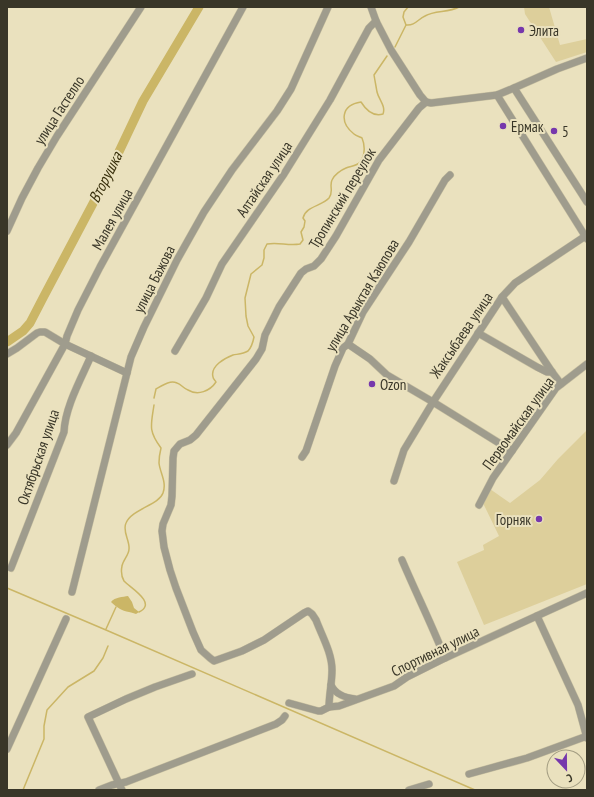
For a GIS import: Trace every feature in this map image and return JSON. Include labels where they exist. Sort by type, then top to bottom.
[{"type":"street","name":"улица Гастелло","points":[[7,231],[32,180],[57,136],[141,7]]},
{"type":"street","name":"Малея улица","points":[[7,445],[16,433],[65,344],[78,310],[100,267],[243,7]]},
{"type":"street","name":"улица Бажова","points":[[72,592],[131,357],[144,327],[204,212],[232,170],[277,111],[291,89],[328,7]]},
{"type":"street","points":[[371,7],[376,21],[391,50],[426,102],[431,103],[497,95],[587,58]]},
{"type":"street","name":"Алтайская улица","points":[[175,352],[206,298],[222,264],[284,174],[330,100],[369,28],[376,21]]},
{"type":"street","points":[[514,88],[587,202]]},
{"type":"street","points":[[497,95],[586,237]]},
{"type":"street","name":"Тропинский переулок","points":[[331,684],[331,658],[316,620],[308,611],[253,646],[242,651],[214,661],[201,650],[176,588],[164,547],[162,531],[163,524],[171,505],[174,451],[180,444],[190,440],[196,435],[256,359],[262,349],[268,328],[279,307],[301,273],[314,266],[321,258],[336,236],[379,160],[419,108],[426,102]]},
{"type":"street","name":"улица Арыктая Каюпова","points":[[302,457],[306,451],[335,366],[343,348],[348,344],[363,312],[409,242],[445,180],[450,175]]},
{"type":"street","name":"Жаксыбаева улица","points":[[394,481],[404,450],[433,402],[502,297],[520,279],[586,237]]},
{"type":"street","points":[[502,297],[561,384]]},
{"type":"street","points":[[7,354],[37,333],[45,332],[65,344],[127,373]]},
{"type":"street","points":[[478,333],[537,367],[547,372],[552,372]]},
{"type":"street","points":[[348,344],[370,359],[387,375],[512,451]]},
{"type":"street","name":"Октябрьская улица","points":[[11,568],[64,432],[64,421],[70,405],[91,356]]},
{"type":"street","name":"Первомайская улица","points":[[479,505],[493,478],[556,388],[587,364]]},
{"type":"street","points":[[402,560],[445,658]]},
{"type":"street","name":"Спортивная улица","points":[[290,703],[321,711],[394,686],[407,677],[445,658],[587,593]]},
{"type":"street","points":[[469,774],[527,758],[587,737],[578,706],[537,616]]},
{"type":"street","points":[[7,749],[66,620]]},
{"type":"street","points":[[121,787],[88,717],[155,687],[192,674]]},
{"type":"street","points":[[331,684],[336,693],[356,699]]},
{"type":"street","points":[[329,707],[331,684]]},
{"type":"street","points":[[121,787],[126,782],[276,724],[285,716]]},
{"type":"street","points":[[409,790],[429,784]]},
{"type":"street","points":[[99,790],[112,785],[121,787]]},
{"type":"shaded area","points":[[524,7],[549,7],[560,45],[587,39],[587,52],[556,62],[525,14]]},
{"type":"shaded area","name":"Горняк","points":[[587,430],[587,584],[484,625],[457,562],[484,550],[483,545],[499,536],[483,503],[490,489],[510,503],[540,480],[558,459]]},
{"type":"shaded area","points":[[128,596],[134,608],[139,612],[136,614],[122,610],[111,602],[117,598]]},
{"type":"waterway","name":"Вторушка","points":[[7,342],[23,331],[30,323],[107,177],[143,101],[199,7]]},
{"type":"waterway","points":[[395,47],[406,25],[403,17],[404,12],[408,7]]},
{"type":"waterway","points":[[406,25],[414,23],[429,14],[459,7]]},
{"type":"waterway","points":[[154,398],[156,389],[166,383],[172,382],[192,392],[204,392],[216,382],[213,378],[213,373],[214,369],[219,363],[233,355],[248,351],[253,343],[254,337],[248,326],[245,298],[251,274],[262,265],[264,250],[267,244],[300,244],[303,240],[301,232],[305,221],[303,218],[307,211],[329,198],[331,194],[331,182],[340,171],[356,165],[361,161],[364,152],[362,138],[355,135],[349,129],[344,119],[344,115],[349,107],[361,102],[365,108],[373,114],[383,114],[384,108],[377,92],[374,75],[387,56]]},
{"type":"waterway","points":[[139,612],[144,608],[144,600],[124,581],[121,570],[129,549],[125,533],[126,523],[134,514],[161,497],[164,489],[164,481],[159,463],[161,448],[152,432],[154,405]]},
{"type":"waterway","points":[[7,588],[475,790]]},
{"type":"waterway","points":[[106,629],[116,607]]},
{"type":"waterway","points":[[23,790],[44,739],[44,726],[47,710],[68,687],[94,671],[103,658],[108,646]]},
{"type":"place","name":"Элита","points":[[521,30]]},
{"type":"place","name":"Ермак","points":[[503,126]]},
{"type":"place","name":"5","points":[[554,131]]},
{"type":"place","name":"Ozon","points":[[372,384]]},
{"type":"place","name":"Горняк","points":[[539,519]]}]
